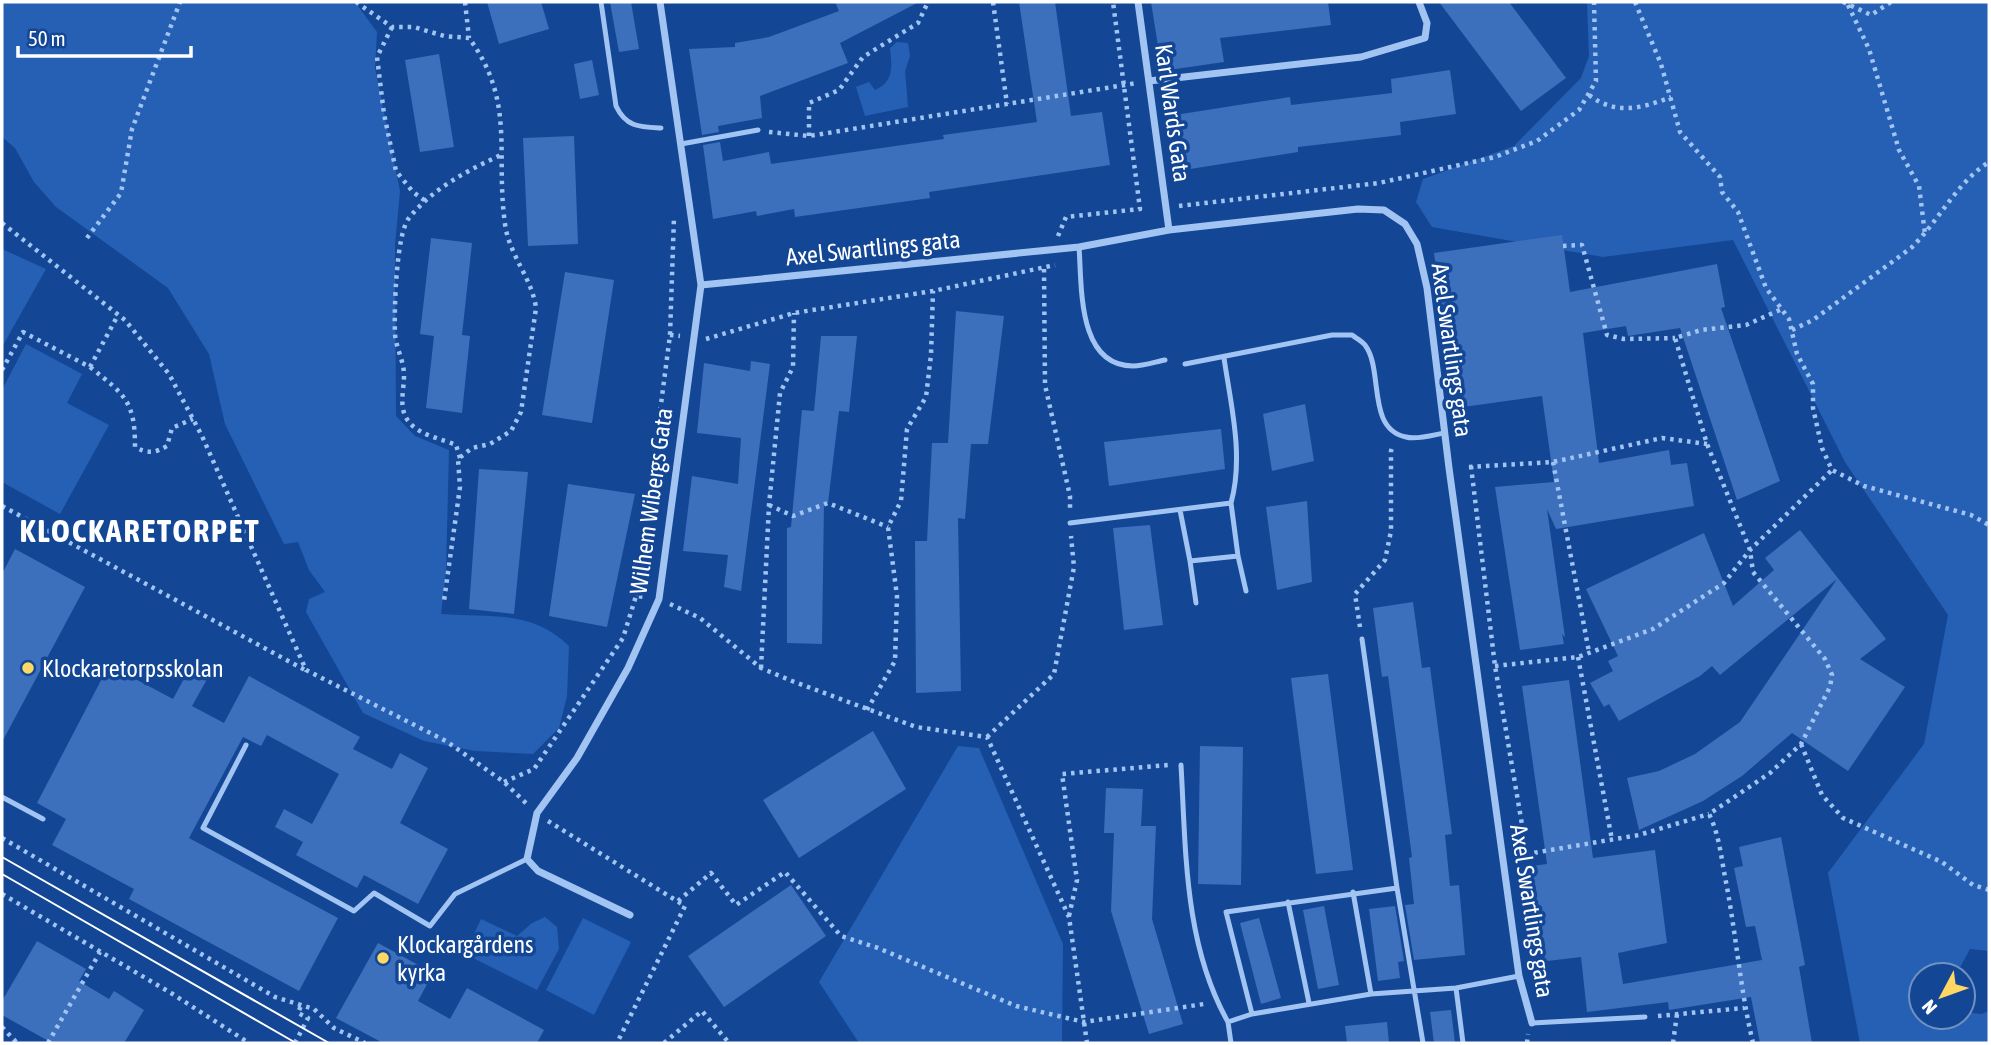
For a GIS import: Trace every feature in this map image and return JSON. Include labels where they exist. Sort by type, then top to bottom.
[{"type":"street","name":"Wilhem Wibergs Gata","points":[[527,859],[537,813],[577,758],[628,668],[659,599],[701,285],[660,2]]},
{"type":"street","name":"Karl Wards Gata","points":[[1138,2],[1170,230]]},
{"type":"street","points":[[1149,81],[1361,57],[1425,38],[1427,23],[1419,2]]},
{"type":"street","name":"Axel Swartlings gata","points":[[701,285],[1079,247],[1170,230],[1358,209],[1384,210],[1405,224],[1418,244],[1427,288],[1444,433],[1519,976],[1532,1023]]},
{"type":"street","points":[[527,859],[538,870],[629,915]]},
{"type":"lane","points":[[601,2],[616,106],[621,117],[634,127],[661,128]]},
{"type":"lane","points":[[681,144],[758,130]]},
{"type":"lane","points":[[1079,247],[1091,340],[1105,359],[1132,366],[1165,360]]},
{"type":"lane","points":[[1185,364],[1332,335],[1352,335],[1366,346],[1374,366],[1383,417],[1398,435],[1409,438],[1444,433]]},
{"type":"lane","points":[[1224,358],[1237,449],[1238,479],[1231,503],[1246,591]]},
{"type":"lane","points":[[1070,523],[1231,503]]},
{"type":"lane","points":[[1180,510],[1196,603]]},
{"type":"lane","points":[[1190,561],[1238,556]]},
{"type":"lane","points":[[1362,639],[1397,888],[1423,1043]]},
{"type":"lane","points":[[246,745],[203,828],[354,911],[374,893],[430,926],[455,894],[527,859]]},
{"type":"lane","points":[[1181,765],[1193,918],[1217,1002],[1228,1021],[1231,1043]]},
{"type":"lane","points":[[2,797],[43,820]]},
{"type":"lane","points":[[1252,1014],[1226,912],[1353,892],[1397,888]]},
{"type":"lane","points":[[1353,892],[1371,994]]},
{"type":"lane","points":[[1288,902],[1309,1003]]},
{"type":"lane","points":[[1228,1021],[1309,1003],[1371,994],[1456,988],[1519,976]]},
{"type":"lane","points":[[1456,988],[1463,1043]]},
{"type":"lane","points":[[1532,1023],[1645,1017]]},
{"type":"path","points":[[87,238],[121,193],[132,129],[180,2]]},
{"type":"path","points":[[356,2],[392,27],[414,27],[444,36],[469,38]]},
{"type":"path","points":[[460,458],[472,448],[490,444],[511,431],[521,412],[536,308],[534,291],[510,245],[505,224],[501,155],[502,113],[489,73],[469,38],[465,2]]},
{"type":"path","points":[[809,136],[809,103],[839,90],[863,57],[918,23],[928,2]]},
{"type":"path","points":[[993,2],[1007,104]]},
{"type":"path","points":[[1114,2],[1140,209]]},
{"type":"path","points":[[670,335],[712,340],[794,313],[933,291],[1054,267],[1059,229],[1066,216],[1379,183],[1495,157],[1537,141],[1579,110],[1596,81],[1594,2]]},
{"type":"path","points":[[1635,2],[1661,64],[1681,132],[1720,177],[1722,192],[1738,212],[1766,288],[1782,309],[1792,330],[1797,354],[1813,384],[1813,408],[1822,448],[1832,470],[1864,486],[1971,515],[1989,525]]},
{"type":"path","points":[[1846,4],[1871,15],[1891,2]]},
{"type":"path","points":[[1846,4],[1870,49],[1899,150],[1919,186],[1925,234]]},
{"type":"path","points":[[392,27],[377,57],[387,126],[396,171],[412,192],[427,202]]},
{"type":"path","points":[[758,130],[809,136],[1149,81]]},
{"type":"path","points":[[1588,94],[1602,105],[1621,110],[1671,97]]},
{"type":"path","points":[[444,601],[460,487],[460,458],[456,445],[423,432],[409,423],[403,411],[404,374],[395,335],[401,243],[408,219],[427,202],[471,169],[501,155]]},
{"type":"path","points":[[1792,330],[1823,313],[1925,234],[1970,174],[1989,163]]},
{"type":"path","points":[[504,782],[534,769],[624,638],[636,596],[670,335],[675,248],[674,214]]},
{"type":"path","points":[[2,233],[4,225],[118,315],[169,374],[193,419],[306,670]]},
{"type":"path","points":[[1563,246],[1582,245],[1607,335],[1623,339],[1675,338],[1701,330],[1746,325],[1782,309]]},
{"type":"path","points":[[987,737],[1054,674],[1074,567],[1070,496],[1044,384],[1044,269]]},
{"type":"path","points":[[867,710],[895,661],[897,596],[888,527],[901,500],[907,429],[926,397],[931,355],[933,291]]},
{"type":"path","points":[[761,668],[769,505],[780,393],[793,367],[794,313]]},
{"type":"path","points":[[90,368],[118,315]]},
{"type":"path","points":[[2,370],[23,332],[90,368],[118,390],[132,410],[136,423],[135,447],[146,453],[156,453],[167,446],[172,428],[193,419]]},
{"type":"path","points":[[1471,467],[1495,666],[1527,854],[1612,840],[1709,814],[1770,773],[1801,744],[1830,687],[1832,675],[1825,659],[1753,572],[1750,550],[1707,444],[1675,338]]},
{"type":"path","points":[[1362,639],[1355,594],[1385,560],[1391,531],[1391,452],[1398,435]]},
{"type":"path","points":[[1449,468],[1553,462],[1662,438],[1707,444]]},
{"type":"path","points":[[1553,462],[1589,652]]},
{"type":"path","points":[[1495,666],[1578,657],[1653,629],[1724,583],[1750,550],[1832,470]]},
{"type":"path","points":[[769,505],[793,516],[828,503],[888,527]]},
{"type":"path","points":[[2,506],[306,670],[446,741],[504,782],[537,813],[685,906],[618,1043]]},
{"type":"path","points":[[636,596],[659,599],[700,618],[761,668],[916,727],[987,737]]},
{"type":"path","points":[[1578,657],[1612,840]]},
{"type":"path","points":[[987,737],[1069,916],[1087,1043]]},
{"type":"path","points":[[1801,744],[1822,795],[1843,818],[1942,862],[1973,885],[1989,890]]},
{"type":"path","points":[[1069,916],[1077,880],[1062,774],[1181,765]]},
{"type":"path","points":[[1709,814],[1716,828],[1728,891],[1744,1008],[1753,1043]]},
{"type":"path","points":[[2,838],[275,997],[302,1003],[334,1028],[365,1043]]},
{"type":"path","points":[[678,901],[711,873],[736,905],[785,872],[841,936],[878,947],[1016,1006],[1084,1022],[1154,1014],[1217,1002]]},
{"type":"path","points":[[2,894],[249,1043]]},
{"type":"path","points":[[48,1043],[100,953]]},
{"type":"path","points":[[295,1043],[308,1018],[298,1013],[302,1003]]},
{"type":"path","points":[[1645,1017],[1744,1008]]},
{"type":"path","points":[[664,1043],[702,1011],[729,1043]]},
{"type":"path","points":[[1673,1043],[1678,1014]]},
{"type":"path","points":[[2,1027],[17,1043]]},
{"type":"shaded area","points":[[2,2],[355,2],[377,32],[375,68],[400,191],[395,245],[396,416],[415,436],[449,450],[446,570],[441,614],[493,616],[525,621],[555,634],[569,646],[567,696],[559,728],[533,754],[475,751],[424,741],[363,713],[306,612],[309,599],[325,592],[309,570],[298,542],[284,544],[225,424],[209,354],[168,288],[56,207],[34,182],[15,148],[2,137]]},
{"type":"shaded area","points":[[1587,2],[1989,2],[1989,951],[1970,949],[1964,961],[1907,961],[1907,1031],[1977,1031],[1977,1014],[1989,1011],[1989,1043],[1860,1043],[1828,873],[1924,744],[1948,615],[1845,462],[1733,240],[1603,257],[1432,227],[1416,202],[1423,179],[1514,146],[1581,78],[1589,56]]},
{"type":"shaded area","points":[[897,42],[908,43],[910,56],[905,71],[908,107],[865,116],[856,87],[869,82],[875,90],[886,83],[891,68],[890,48]]},
{"type":"shaded area","points":[[2,249],[46,269],[2,347]]},
{"type":"shaded area","points":[[26,344],[82,374],[67,403],[109,425],[60,514],[2,482],[2,390]]},
{"type":"shaded area","points":[[958,746],[979,748],[1063,944],[1062,1043],[859,1043],[819,982]]},
{"type":"shaded area","points":[[545,917],[557,927],[559,949],[537,990],[465,954],[481,919],[517,936],[532,923]]},
{"type":"shaded area","points":[[583,918],[631,942],[594,1015],[546,990]]},
{"type":"building","points":[[487,2],[541,2],[549,29],[499,44]]},
{"type":"building","points":[[610,2],[631,2],[639,49],[619,52]]},
{"type":"building","points":[[835,2],[919,2],[840,43],[848,63],[760,96],[762,118],[718,126],[719,132],[702,135],[689,49],[735,47],[735,43],[769,37],[839,11]]},
{"type":"building","points":[[1019,2],[1055,2],[1071,116],[1102,112],[1110,165],[929,192],[930,198],[795,217],[794,209],[757,216],[756,211],[713,219],[703,145],[720,142],[723,161],[769,152],[771,164],[944,139],[943,135],[1037,122]]},
{"type":"building","points":[[1151,2],[1328,2],[1331,25],[1220,38],[1224,62],[1162,71]]},
{"type":"building","points":[[1439,2],[1509,2],[1566,78],[1521,111]]},
{"type":"building","points":[[439,54],[454,147],[420,152],[405,60]]},
{"type":"building","points":[[592,60],[599,95],[580,99],[574,64]]},
{"type":"building","points":[[1450,70],[1456,114],[1400,122],[1401,135],[1298,147],[1298,152],[1184,170],[1175,115],[1290,97],[1291,105],[1392,93],[1391,79]]},
{"type":"building","points":[[574,136],[578,244],[528,246],[523,138]]},
{"type":"building","points":[[1562,235],[1570,292],[1717,264],[1725,307],[1721,308],[1780,481],[1737,500],[1680,328],[1628,336],[1626,326],[1583,333],[1599,463],[1669,450],[1671,465],[1687,463],[1694,506],[1556,529],[1547,509],[1564,644],[1520,650],[1495,487],[1554,482],[1542,396],[1456,408],[1434,253]]},
{"type":"building","points":[[431,238],[472,243],[462,335],[470,336],[462,413],[426,408],[434,336],[420,334]]},
{"type":"building","points":[[565,272],[614,280],[592,423],[542,415]]},
{"type":"building","points":[[956,311],[1004,316],[988,444],[971,444],[965,519],[958,518],[961,691],[916,693],[915,541],[927,541],[932,443],[948,443]]},
{"type":"building","points":[[821,336],[857,336],[849,412],[839,411],[828,503],[824,502],[822,644],[787,643],[787,528],[791,527],[802,410],[814,411]]},
{"type":"building","points":[[751,361],[770,364],[741,591],[724,587],[728,555],[683,551],[692,476],[738,484],[741,438],[697,433],[704,363],[750,371]]},
{"type":"building","points":[[1305,404],[1314,461],[1272,471],[1263,414]]},
{"type":"building","points":[[1221,429],[1225,469],[1109,486],[1104,442]]},
{"type":"building","points":[[479,469],[528,472],[514,614],[469,609]]},
{"type":"building","points":[[568,484],[635,494],[607,627],[549,616]]},
{"type":"building","points":[[1307,501],[1312,582],[1277,590],[1266,507]]},
{"type":"building","points":[[1150,525],[1163,625],[1124,630],[1113,528]]},
{"type":"building","points":[[1800,530],[1886,639],[1860,659],[1905,687],[1848,771],[1792,733],[1742,776],[1703,801],[1639,830],[1627,778],[1659,771],[1695,754],[1740,722],[1837,579],[1720,675],[1712,666],[1700,676],[1619,721],[1609,704],[1604,707],[1590,683],[1613,671],[1608,661],[1618,656],[1586,589],[1704,533],[1733,606],[1774,570],[1765,558]]},
{"type":"building","name":"Klockaretorpsskolan","points":[[15,549],[85,587],[2,742],[2,574]]},
{"type":"building","points":[[1413,602],[1422,668],[1430,667],[1452,834],[1445,835],[1450,886],[1459,885],[1465,955],[1414,960],[1405,905],[1414,904],[1409,858],[1412,857],[1388,676],[1382,677],[1373,608]]},
{"type":"building","points":[[192,664],[210,674],[192,706],[224,723],[249,676],[360,737],[353,749],[392,769],[400,753],[428,768],[400,823],[448,849],[418,904],[364,875],[357,888],[296,855],[303,842],[275,827],[284,809],[312,824],[339,774],[267,735],[261,746],[243,737],[189,838],[338,918],[299,991],[129,899],[134,889],[52,845],[66,819],[37,803],[109,665],[173,699]]},
{"type":"building","points":[[1328,674],[1353,870],[1316,874],[1291,678]]},
{"type":"building","points":[[1569,680],[1593,858],[1655,850],[1667,943],[1618,953],[1623,984],[1762,960],[1755,926],[1746,927],[1734,868],[1743,866],[1739,847],[1781,837],[1805,965],[1799,967],[1812,1043],[1760,1043],[1751,997],[1669,1010],[1668,1002],[1587,1012],[1581,957],[1539,962],[1524,867],[1547,864],[1522,686]]},
{"type":"building","points":[[873,731],[906,789],[799,858],[763,800]]},
{"type":"building","points":[[1200,746],[1243,747],[1241,885],[1198,884]]},
{"type":"building","points":[[1106,788],[1143,789],[1141,826],[1156,826],[1152,919],[1183,1024],[1149,1034],[1111,911],[1114,833],[1104,833]]},
{"type":"building","points":[[791,885],[826,936],[724,1007],[688,956]]},
{"type":"building","points":[[1324,906],[1339,985],[1318,989],[1303,910]]},
{"type":"building","points":[[1395,906],[1404,961],[1398,962],[1400,978],[1378,981],[1369,909]]},
{"type":"building","points":[[1259,918],[1281,998],[1261,1004],[1240,923]]},
{"type":"building","points":[[37,941],[86,969],[79,981],[109,999],[114,991],[144,1010],[124,1043],[52,1043],[2,1015],[2,1001]]},
{"type":"building","points":[[378,943],[433,973],[418,1001],[450,1019],[467,988],[544,1030],[537,1043],[383,1043],[336,1018]]},
{"type":"building","points":[[1451,1010],[1455,1043],[1434,1043],[1430,1012]]},
{"type":"building","points":[[1387,1022],[1389,1043],[1347,1043],[1345,1026]]},
{"type":"tram line","points":[[2,857],[329,1043]]},
{"type":"tram line","points":[[2,874],[296,1043]]},
{"type":"place","name":"Klockaretorpsskolan","points":[[28,668]]},
{"type":"place","name":"Klockargårdens kyrka","points":[[383,958]]},
{"type":"district","name":"KLOCKARETORPET","points":[[140,530]]}]
